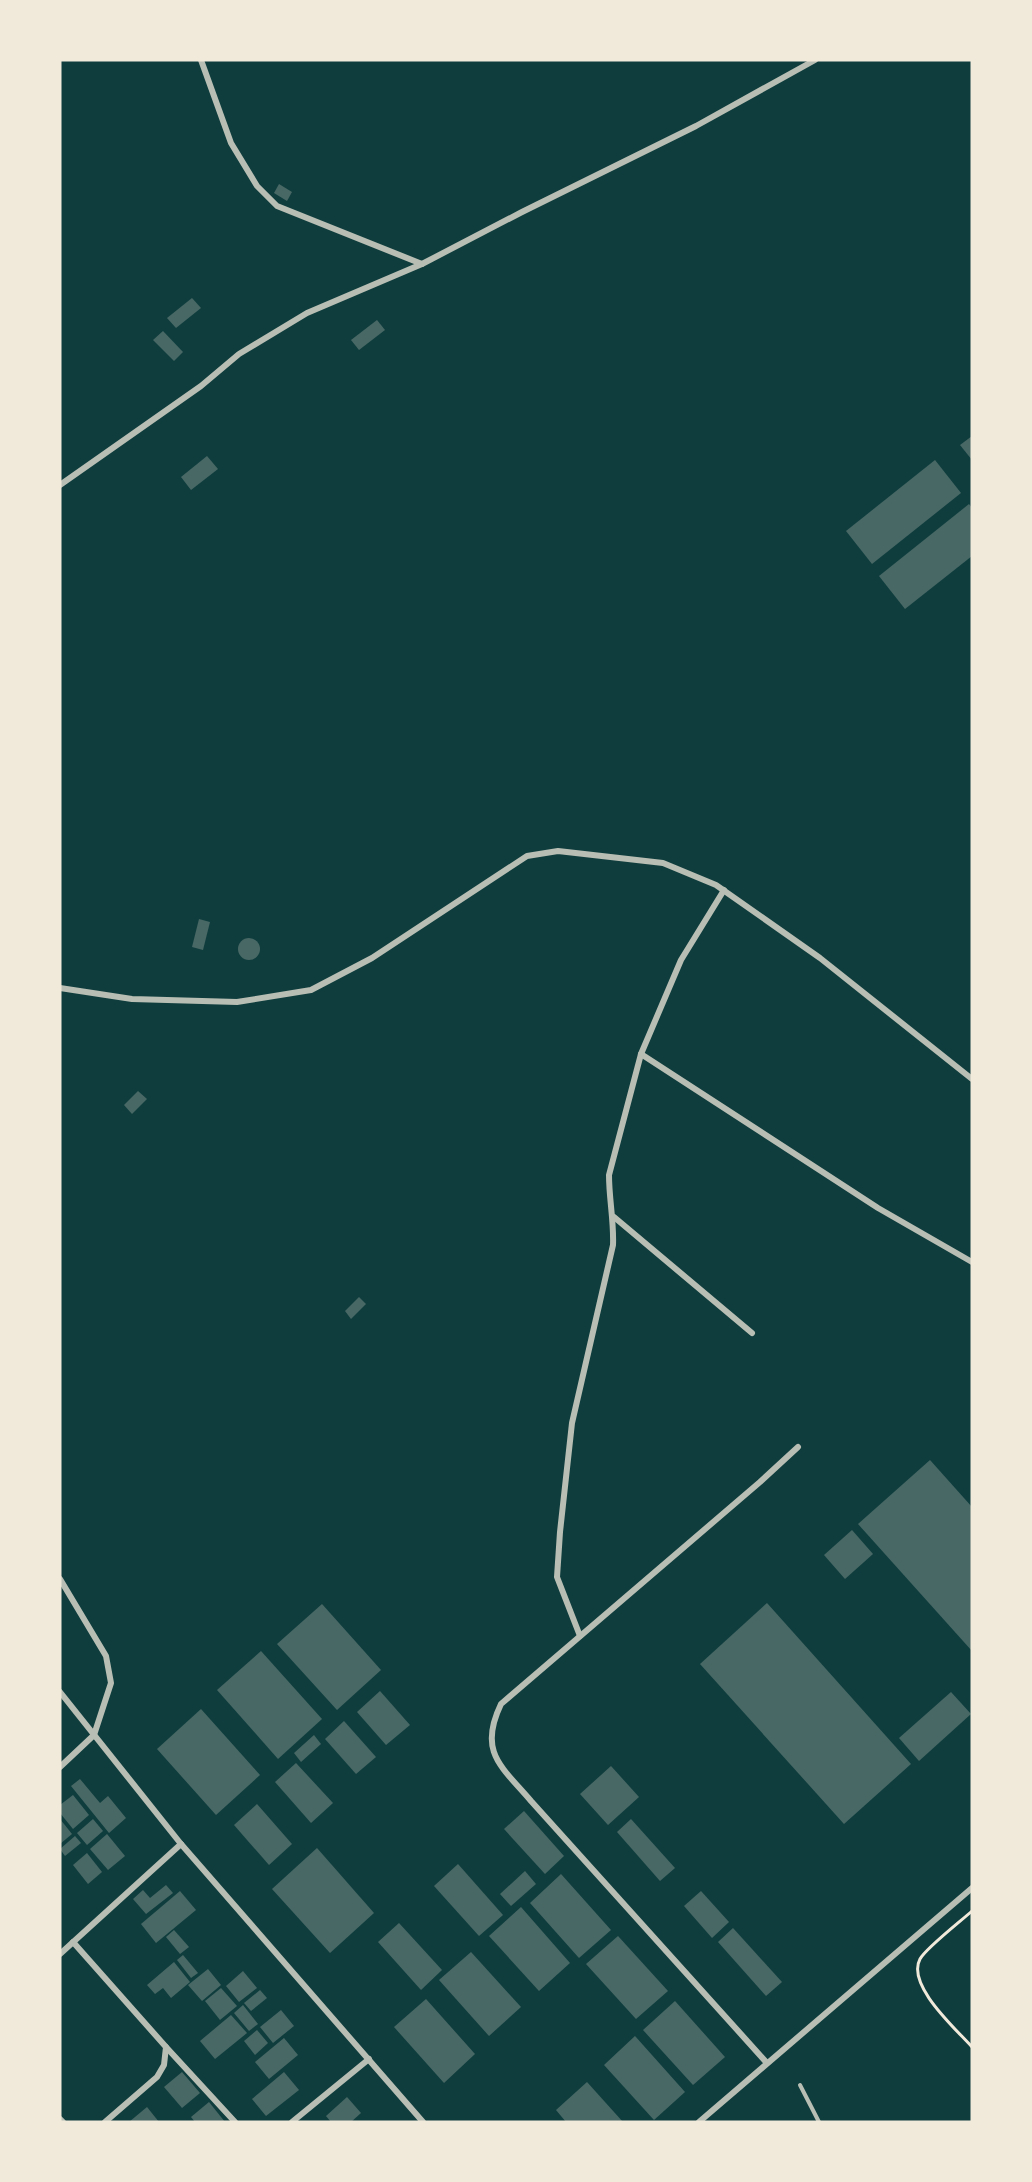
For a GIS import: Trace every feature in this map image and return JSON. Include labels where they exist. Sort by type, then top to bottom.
[{"type":"street","points":[[201,60],[231,143],[257,186],[278,206],[422,264]]},
{"type":"street","points":[[60,485],[174,406],[249,349],[307,313],[422,264],[696,126],[815,60]]},
{"type":"street","points":[[60,988],[132,999],[237,1002],[311,990],[372,958],[527,856],[558,852],[663,863],[723,890],[820,958],[972,1079]]},
{"type":"street","points":[[580,1636],[557,1577],[572,1423],[613,1245],[614,1217],[609,1195],[609,1175],[641,1054],[681,960],[723,890]]},
{"type":"street","points":[[641,1054],[878,1208],[972,1263]]},
{"type":"street","points":[[614,1217],[752,1334]]},
{"type":"street","points":[[767,2063],[499,1764],[490,1744],[492,1723],[501,1704],[798,1447]]},
{"type":"street","points":[[60,1579],[106,1656],[111,1683],[94,1735],[60,1767]]},
{"type":"street","points":[[60,1692],[181,1844],[423,2122]]},
{"type":"street","points":[[60,1954],[181,1844]]},
{"type":"street","points":[[699,2122],[972,1887]]},
{"type":"street","points":[[73,1942],[235,2122]]},
{"type":"street","points":[[105,2122],[157,2077],[164,2064],[166,2047]]},
{"type":"street","points":[[292,2122],[369,2059]]},
{"type":"lane","points":[[800,2085],[819,2122]]},
{"type":"path","points":[[972,1911],[920,1959],[916,1976],[926,1995],[972,2048]]},
{"type":"building","points":[[279,184],[292,192],[287,201],[274,193]]},
{"type":"building","points":[[192,298],[201,308],[176,328],[167,318]]},
{"type":"building","points":[[377,320],[385,330],[359,350],[351,340]]},
{"type":"building","points":[[163,331],[183,352],[174,361],[153,340]]},
{"type":"building","points":[[972,436],[972,460],[960,445]]},
{"type":"building","points":[[207,456],[218,469],[191,490],[181,477]]},
{"type":"building","points":[[935,460],[961,493],[872,564],[846,531]]},
{"type":"building","points":[[969,504],[972,508],[972,556],[905,609],[879,576]]},
{"type":"building","points":[[199,919],[210,922],[203,950],[192,947]]},
{"type":"building","points":[[245,938],[253,938],[260,945],[260,953],[253,960],[245,960],[238,953],[238,945]]},
{"type":"building","points":[[138,1091],[147,1099],[132,1114],[124,1105]]},
{"type":"building","points":[[359,1297],[366,1304],[351,1319],[345,1311]]},
{"type":"building","points":[[930,1460],[972,1507],[972,1651],[858,1524]]},
{"type":"building","points":[[852,1530],[873,1554],[845,1579],[824,1555]]},
{"type":"building","points":[[767,1603],[911,1764],[844,1824],[700,1664]]},
{"type":"building","points":[[322,1604],[381,1670],[337,1710],[277,1644]]},
{"type":"building","points":[[261,1651],[322,1719],[278,1759],[217,1690]]},
{"type":"building","points":[[380,1691],[410,1725],[386,1745],[357,1712]]},
{"type":"building","points":[[951,1692],[971,1714],[919,1761],[899,1738]]},
{"type":"building","points":[[201,1709],[260,1775],[216,1815],[157,1749]]},
{"type":"building","points":[[344,1721],[376,1757],[356,1774],[325,1739]]},
{"type":"building","points":[[314,1735],[321,1744],[301,1762],[294,1753]]},
{"type":"building","points":[[296,1763],[333,1803],[311,1823],[275,1782]]},
{"type":"building","points":[[611,1766],[639,1797],[608,1825],[580,1794]]},
{"type":"building","points":[[80,1779],[100,1803],[108,1796],[126,1818],[109,1833],[71,1786]]},
{"type":"building","points":[[73,1795],[89,1815],[73,1829],[60,1813],[60,1805]]},
{"type":"building","points":[[257,1804],[292,1844],[269,1865],[234,1825]]},
{"type":"building","points":[[524,1811],[564,1856],[545,1874],[504,1829]]},
{"type":"building","points":[[60,1819],[72,1834],[60,1844]]},
{"type":"building","points":[[93,1819],[103,1831],[87,1845],[77,1833]]},
{"type":"building","points":[[631,1819],[675,1868],[660,1881],[617,1832]]},
{"type":"building","points":[[107,1834],[125,1856],[108,1870],[90,1849]]},
{"type":"building","points":[[75,1836],[81,1843],[65,1856],[60,1849]]},
{"type":"building","points":[[317,1848],[374,1913],[330,1953],[272,1889]]},
{"type":"building","points":[[87,1853],[102,1872],[88,1884],[73,1865]]},
{"type":"building","points":[[458,1864],[503,1915],[479,1936],[434,1886]]},
{"type":"building","points":[[525,1871],[536,1884],[511,1906],[500,1894]]},
{"type":"building","points":[[561,1874],[611,1930],[579,1958],[530,1903]]},
{"type":"building","points":[[166,1885],[173,1893],[146,1914],[133,1899],[143,1890],[150,1898]]},
{"type":"building","points":[[180,1891],[196,1910],[156,1943],[141,1924]]},
{"type":"building","points":[[701,1891],[729,1922],[712,1938],[684,1906]]},
{"type":"building","points":[[521,1907],[570,1963],[539,1991],[489,1936]]},
{"type":"building","points":[[399,1923],[442,1970],[421,1990],[378,1942]]},
{"type":"building","points":[[733,1928],[782,1982],[766,1996],[718,1942]]},
{"type":"building","points":[[174,1930],[189,1947],[180,1954],[166,1937]]},
{"type":"building","points":[[618,1936],[668,1991],[636,2019],[586,1964]]},
{"type":"building","points":[[471,1952],[521,2007],[489,2036],[439,1980]]},
{"type":"building","points":[[183,1955],[198,1973],[191,1978],[177,1960]]},
{"type":"building","points":[[174,1962],[190,1982],[171,1998],[163,1988],[155,1994],[147,1985]]},
{"type":"building","points":[[208,1969],[221,1985],[202,2001],[188,1985]]},
{"type":"building","points":[[243,1971],[257,1988],[239,2002],[226,1986]]},
{"type":"building","points":[[221,1988],[237,2006],[220,2020],[205,2001]]},
{"type":"building","points":[[260,1990],[267,1998],[251,2011],[244,2003]]},
{"type":"building","points":[[426,1999],[475,2054],[444,2083],[394,2027]]},
{"type":"building","points":[[675,2001],[725,2057],[693,2085],[643,2030]]},
{"type":"building","points":[[243,2005],[258,2024],[249,2031],[234,2013]]},
{"type":"building","points":[[281,2010],[294,2026],[273,2043],[260,2027]]},
{"type":"building","points":[[231,2015],[247,2033],[215,2059],[200,2041]]},
{"type":"building","points":[[257,2030],[268,2043],[255,2055],[244,2041]]},
{"type":"building","points":[[635,2036],[685,2092],[654,2120],[604,2065]]},
{"type":"building","points":[[284,2038],[298,2055],[269,2079],[255,2062]]},
{"type":"building","points":[[182,2072],[200,2093],[182,2108],[164,2087]]},
{"type":"building","points":[[284,2072],[299,2090],[266,2116],[252,2099]]},
{"type":"building","points":[[587,2082],[623,2122],[566,2122],[556,2110]]},
{"type":"building","points":[[347,2097],[361,2113],[351,2122],[331,2122],[326,2116]]},
{"type":"building","points":[[209,2102],[225,2122],[195,2122],[191,2117]]},
{"type":"building","points":[[147,2107],[159,2122],[129,2122]]}]
